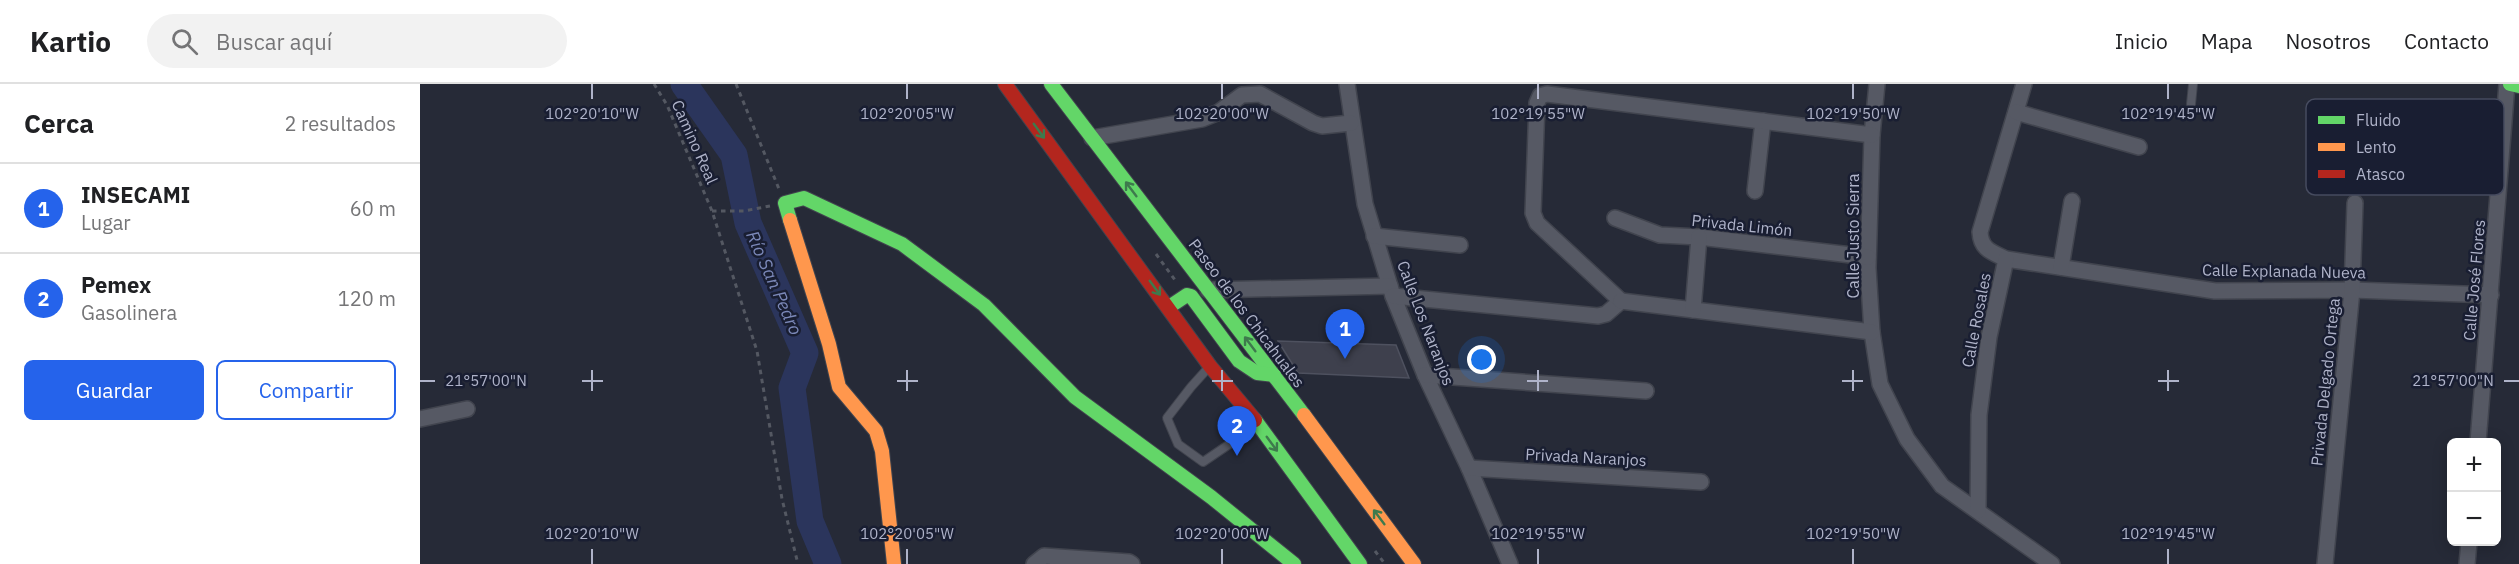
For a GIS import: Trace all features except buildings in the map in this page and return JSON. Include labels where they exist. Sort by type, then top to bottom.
[{"type":"main road","points":[[1005,84],[1210,366],[1258,424],[1360,564]]},
{"type":"main road","name":"Paseo de los Chicahuales","points":[[1051,84],[1274,375],[1414,564]]},
{"type":"main road","points":[[2509,84],[2519,86]]},
{"type":"main road","points":[[894,564],[882,451],[876,431],[839,387],[829,344],[785,203],[804,198],[902,244],[984,305],[1075,397],[1211,497],[1294,564]]},
{"type":"main road","points":[[1168,307],[1191,296],[1239,361],[1257,373],[1274,375]]},
{"type":"street","name":"Calle Los Naranjos","points":[[1347,84],[1351,123],[1365,204],[1392,291],[1425,375],[1469,468],[1510,564]]},
{"type":"street","name":"Calle Justo Sierra","points":[[1876,84],[1868,257],[1872,332],[1881,384],[1907,439],[1942,486],[2052,564]]},
{"type":"street","name":"Calle Rosales","points":[[1978,512],[1978,415],[1989,337],[2006,259],[1984,248],[1980,242],[1980,232],[2024,84]]},
{"type":"street","name":"Calle José Flores","points":[[2504,143],[2509,84]]},
{"type":"street","points":[[1092,138],[1202,119],[1219,112],[1242,95],[1260,94],[1322,126],[1351,123]]},
{"type":"street","points":[[1872,135],[1547,94],[1540,96],[1537,103],[1533,213],[1537,223],[1621,301],[1872,332]]},
{"type":"street","points":[[2016,112],[2139,147]]},
{"type":"street","points":[[1755,191],[1763,122]]},
{"type":"street","name":"Calle José Flores","points":[[2478,438],[2500,195]]},
{"type":"street","points":[[2061,267],[2072,201]]},
{"type":"street","name":"Privada Delgado Ortega","points":[[2325,564],[2352,290],[2355,203]]},
{"type":"street","name":"Privada Limón","points":[[1615,218],[1649,233],[1868,257]]},
{"type":"street","points":[[1374,236],[1460,245]]},
{"type":"street","points":[[1693,310],[1699,237]]},
{"type":"street","name":"Calle Explanada Nueva","points":[[2006,259],[2215,291],[2352,290],[2491,295]]},
{"type":"street","points":[[1208,290],[1392,291],[1598,316],[1606,314],[1621,301]]},
{"type":"street","points":[[1425,375],[1646,391]]},
{"type":"street","points":[[420,419],[466,409]]},
{"type":"street","name":"Privada Naranjos","points":[[1469,468],[1701,482]]},
{"type":"street","points":[[2467,564],[2469,546]]},
{"type":"street","points":[[1034,564],[1044,556],[1132,564]]},
{"type":"lane","points":[[2191,104],[2193,84]]},
{"type":"lane","points":[[1210,366],[1167,418],[1178,444],[1203,462],[1258,424]]},
{"type":"path","name":"Camino Real","points":[[654,84],[667,105],[712,211],[757,351],[782,499],[798,564]]},
{"type":"path","points":[[712,211],[744,210],[785,203],[736,84]]},
{"type":"waterway","name":"Río San Pedro","points":[[684,84],[734,155],[748,223],[805,353],[792,388],[810,521],[828,564]]},
{"type":"traffic: fast","points":[[1051,84],[1304,415]]},
{"type":"traffic: fast","points":[[2510,84],[2519,86]]},
{"type":"traffic: fast","points":[[790,220],[785,203],[804,198],[902,244],[984,305],[1075,397],[1211,497],[1294,564]]},
{"type":"traffic: fast","points":[[1169,307],[1187,295],[1191,296],[1239,361],[1257,373],[1274,375]]},
{"type":"traffic: fast","points":[[1255,420],[1360,564]]},
{"type":"traffic: slow","points":[[790,220],[829,344],[839,387],[876,431],[882,451],[894,564]]},
{"type":"traffic: slow","points":[[1304,415],[1414,564]]},
{"type":"traffic: jam","points":[[1005,84],[1210,366],[1255,420]]},
{"type":"place","name":"INSECAMI","points":[[1345,359]]},
{"type":"place","name":"Pemex","points":[[1237,456]]}]
